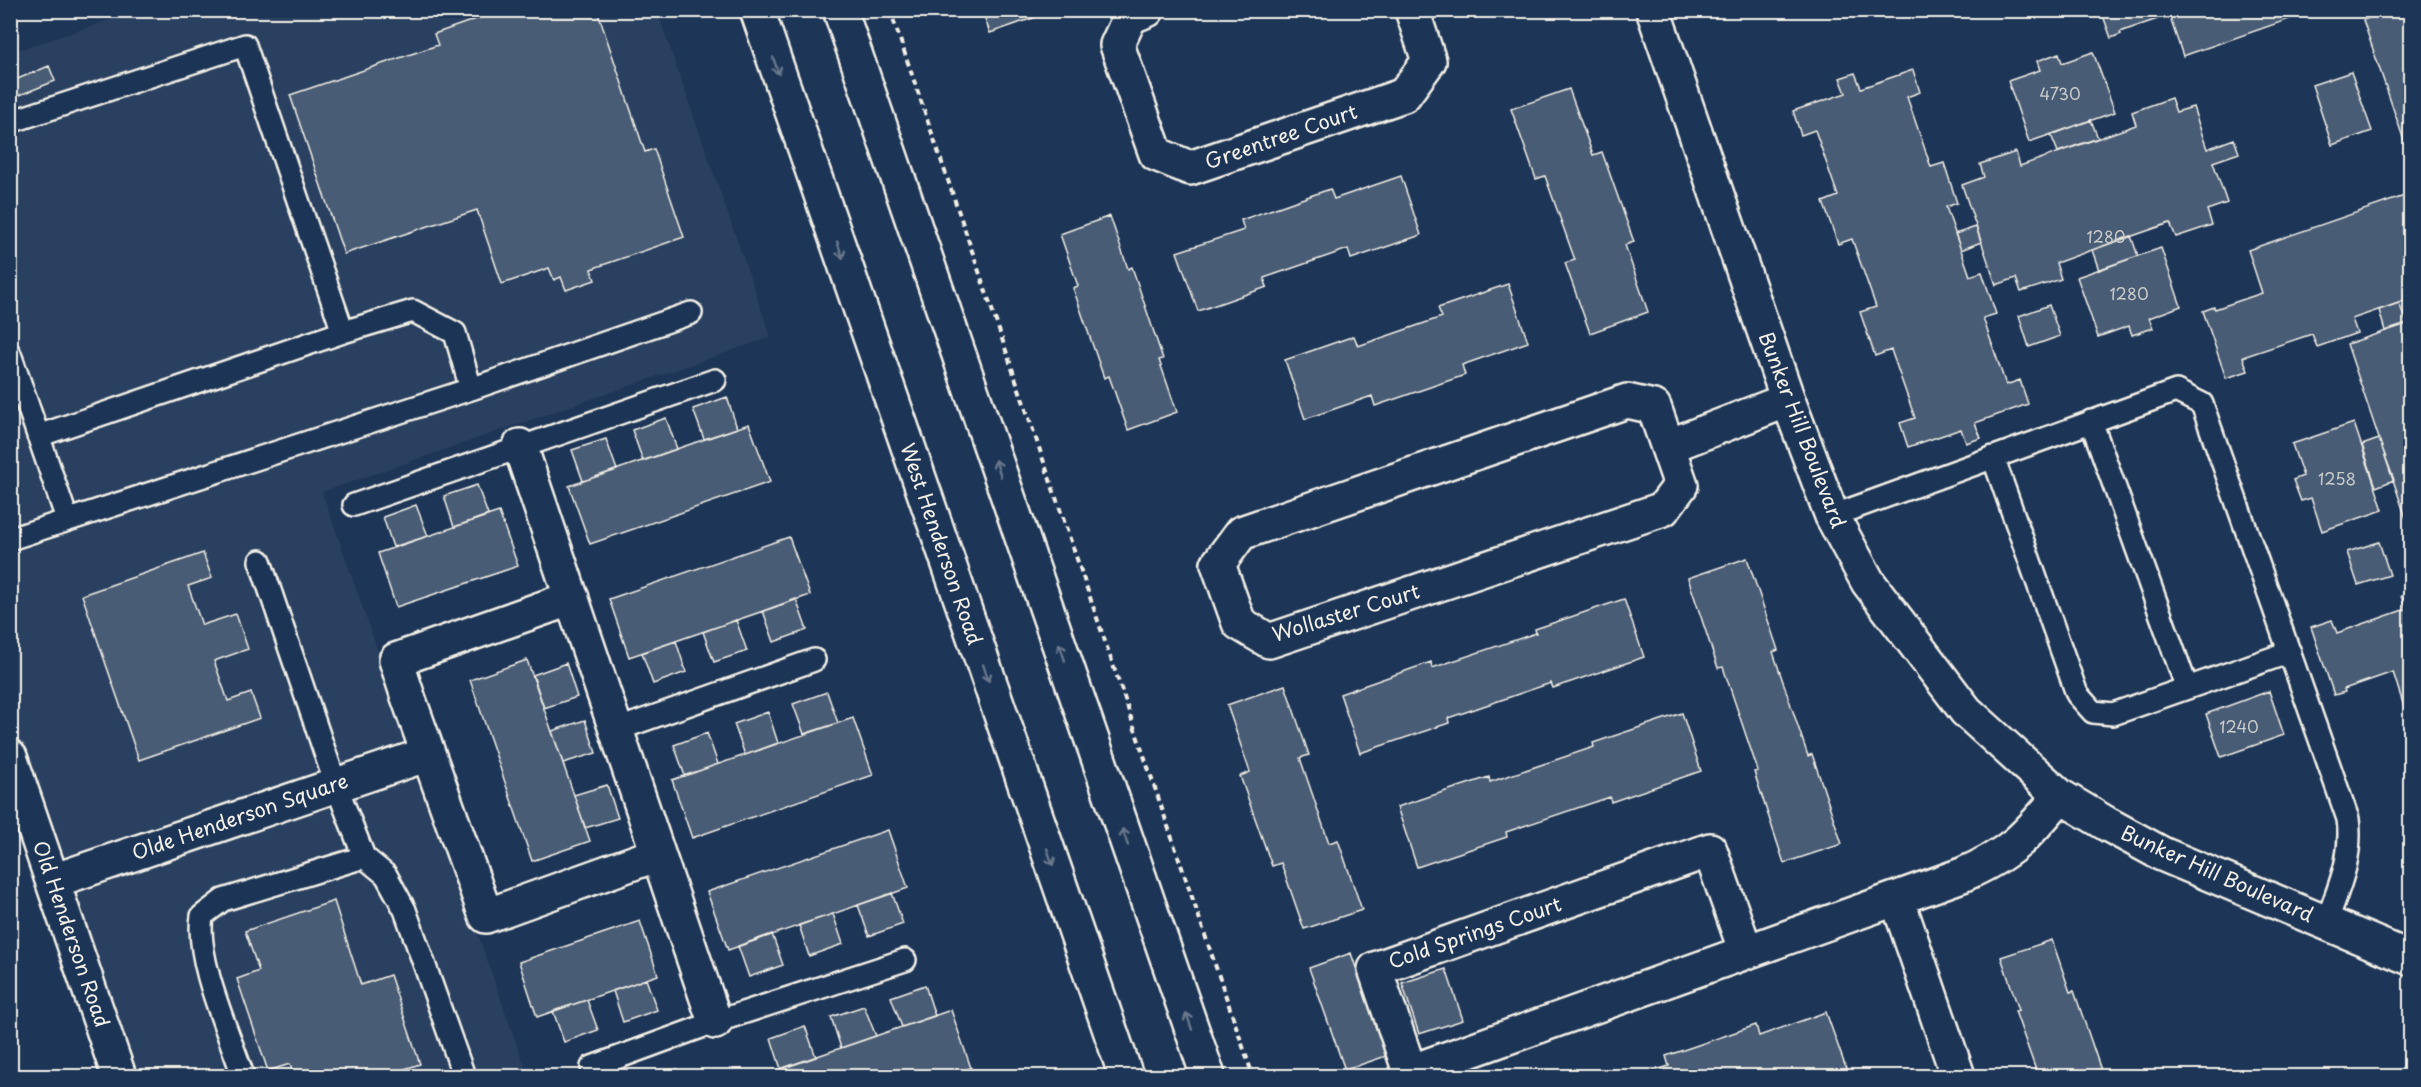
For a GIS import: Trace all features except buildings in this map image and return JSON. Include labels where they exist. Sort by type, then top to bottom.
[{"type":"street","name":"West Henderson Road","points":[[757,10],[1126,1077]]},
{"type":"street","points":[[840,10],[1208,1077]]},
{"type":"street","name":"Greentree Court","points":[[1148,10],[1130,16],[1117,45],[1156,154],[1190,168],[1404,95],[1429,61],[1412,10]]},
{"type":"street","name":"Bunker Hill Boulevard","points":[[1653,10],[1788,400],[1832,516],[1868,582],[1966,711],[2060,796],[2162,854],[2410,958]]},
{"type":"street","points":[[1669,446],[1788,400]]},
{"type":"street","name":"Wollaster Court","points":[[1627,401],[1654,407],[1669,446],[1682,485],[1663,509],[1269,640],[1239,623],[1218,564],[1241,533],[1627,401]]},
{"type":"street","points":[[520,446],[715,1022]]},
{"type":"street","points":[[572,598],[396,660],[486,915],[658,854]]},
{"type":"street","name":"Olde Henderson Square","points":[[53,881],[428,754]]},
{"type":"street","name":"Old Henderson Road","points":[[10,757],[119,1077]]},
{"type":"street","name":"Cold Springs Court","points":[[1746,952],[1710,850],[1375,969],[1410,1072],[1898,899],[1996,860],[2024,839],[2060,796]]},
{"type":"street","points":[[1898,899],[1958,1077]]},
{"type":"lane","points":[[10,122],[245,45],[343,332]]},
{"type":"lane","points":[[38,436],[343,332],[412,311],[435,320],[455,333],[471,389]]},
{"type":"lane","points":[[10,539],[471,389],[691,313]]},
{"type":"lane","points":[[10,354],[67,519]]},
{"type":"lane","points":[[354,505],[715,380]]},
{"type":"lane","points":[[1832,516],[2175,391],[2202,404],[2290,652],[2349,830],[2347,866],[2326,923]]},
{"type":"lane","points":[[2091,421],[2187,688]]},
{"type":"lane","points":[[1993,457],[2077,694],[2093,712],[2113,714],[2290,652]]},
{"type":"lane","points":[[260,561],[336,785],[364,857],[386,875],[405,910],[464,1077]]},
{"type":"lane","points":[[616,730],[814,660]]},
{"type":"lane","points":[[243,1077],[204,959],[200,932],[202,916],[223,900],[364,857]]},
{"type":"lane","points":[[592,1067],[715,1022],[905,960]]},
{"type":"path","points":[[890,10],[1253,1077]]},
{"type":"shaded area","points":[[137,11],[657,11],[771,337],[322,492],[528,1076],[120,1076],[11,754],[10,53]]}]
